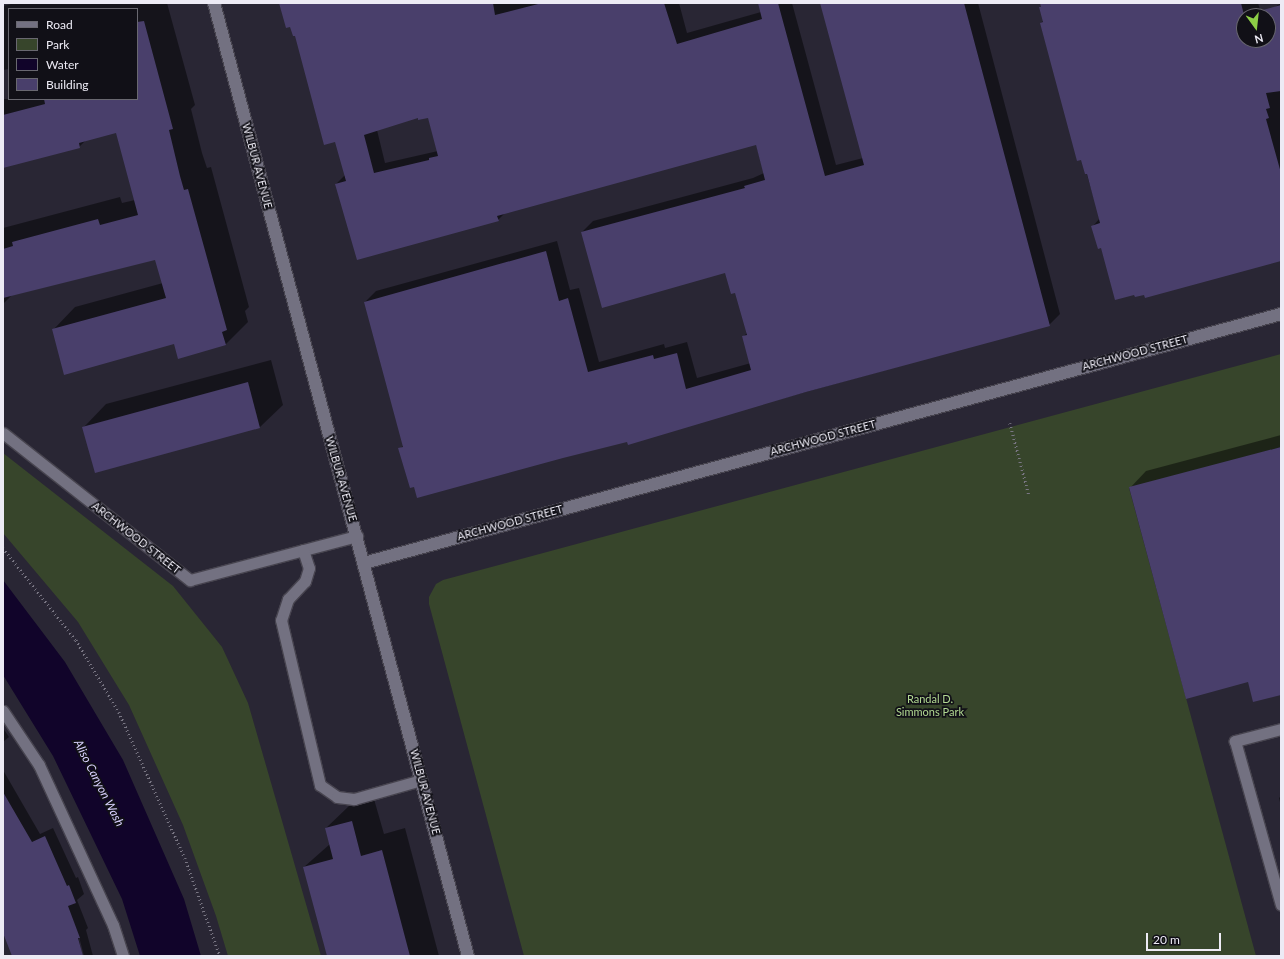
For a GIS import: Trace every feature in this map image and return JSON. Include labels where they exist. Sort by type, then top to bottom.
[{"type":"main road","name":"WILBUR AVENUE","points":[[214,3],[468,956]]},
{"type":"main road","name":"ARCHWOOD STREET","points":[[364,563],[1281,314]]},
{"type":"lane","name":"ARCHWOOD STREET","points":[[3,433],[190,580],[357,536]]},
{"type":"lane","points":[[303,550],[309,568],[305,581],[288,599],[281,620],[320,785],[337,797],[354,799],[422,780]]},
{"type":"lane","points":[[3,710],[39,765],[113,925],[123,956]]},
{"type":"lane","points":[[1281,728],[1235,741],[1281,905]]},
{"type":"path","points":[[1010,423],[1029,495]]},
{"type":"path","points":[[3,548],[76,640],[120,712],[185,858],[220,956]]},
{"type":"green space","name":"Randal D. Simmons Park","points":[[1281,354],[1281,447],[1129,488],[1256,956],[524,956],[429,604],[429,597],[436,584],[443,580]]},
{"type":"green space","points":[[3,453],[173,586],[222,647],[248,703],[321,956],[228,956],[216,916],[183,825],[129,705],[78,622],[3,533]]},
{"type":"water","name":"Aliso Canyon Wash","points":[[3,580],[65,662],[123,760],[184,899],[201,956],[140,956],[122,899],[53,756],[3,675]]},
{"type":"building","points":[[279,3],[493,3],[495,15],[542,3],[664,3],[677,44],[762,19],[758,3],[778,3],[825,176],[864,165],[820,3],[964,3],[1050,326],[806,392],[628,445],[627,442],[563,458],[417,498],[414,487],[410,488],[398,448],[403,447],[364,302],[546,251],[559,301],[568,298],[588,372],[653,355],[654,359],[677,353],[686,389],[751,370],[742,336],[747,335],[735,293],[731,294],[725,273],[602,308],[581,232],[745,188],[744,186],[765,180],[756,145],[497,216],[499,221],[357,260],[335,184],[346,181],[335,142],[324,145],[295,36],[293,36],[290,27],[286,28]],"holes":[[[418,118],[418,120],[428,118],[438,156],[429,158],[429,160],[374,173],[364,135]]]},
{"type":"building","points":[[1040,3],[1241,3],[1242,8],[1236,8],[1236,48],[1276,48],[1276,8],[1270,8],[1281,5],[1281,91],[1266,93],[1270,108],[1266,109],[1269,118],[1266,119],[1281,173],[1281,261],[1145,298],[1144,295],[1135,297],[1134,295],[1115,300],[1101,248],[1098,249],[1091,226],[1100,223],[1087,174],[1085,174],[1081,160],[1077,161],[1040,23],[1043,22],[1039,7],[1041,7]]},
{"type":"building","points":[[144,21],[173,129],[169,130],[180,176],[184,190],[188,189],[227,330],[222,332],[226,345],[178,359],[174,344],[64,375],[52,329],[166,298],[155,260],[3,298],[3,249],[13,246],[12,242],[98,219],[100,225],[138,215],[116,133],[79,143],[80,148],[3,168],[3,115],[45,104],[44,100],[138,100],[138,22]]},
{"type":"building","points":[[248,382],[260,428],[95,473],[82,427]]},
{"type":"building","points":[[1281,447],[1281,695],[1253,702],[1248,682],[1186,699],[1129,487]]},
{"type":"building","points":[[3,792],[32,842],[45,836],[67,886],[69,885],[76,903],[68,906],[80,938],[78,938],[83,956],[12,956],[3,933]]},
{"type":"building","points":[[352,821],[361,856],[382,850],[410,956],[327,956],[303,867],[333,859],[325,828]]}]
